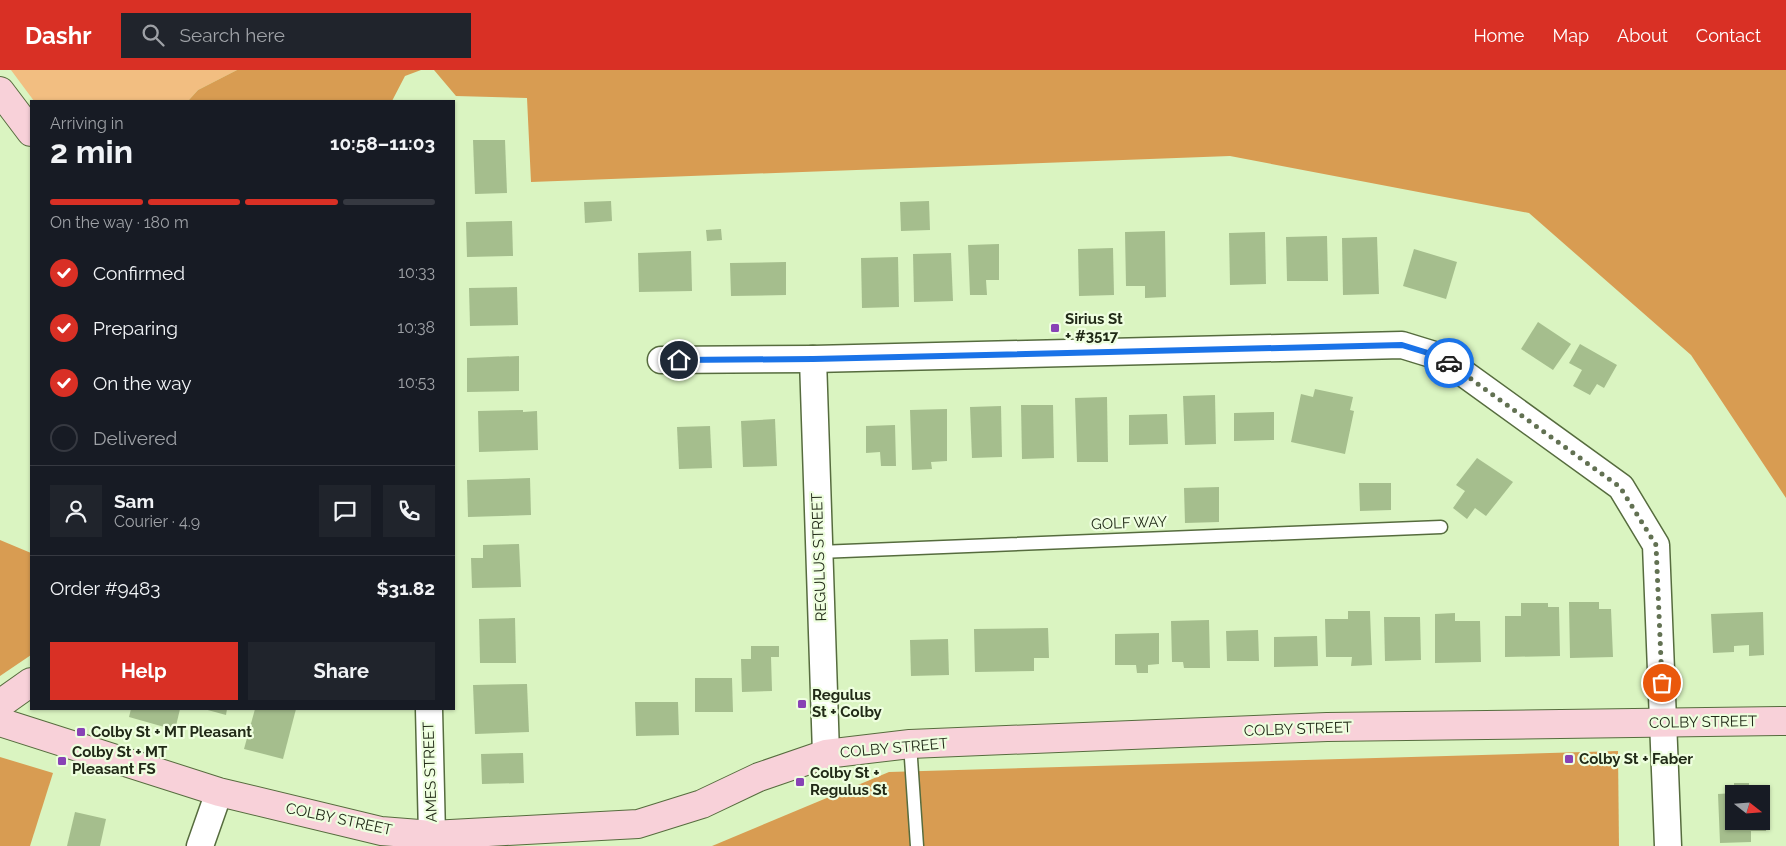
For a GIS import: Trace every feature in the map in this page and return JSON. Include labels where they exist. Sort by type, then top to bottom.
[{"type":"street","points":[[0,90],[30,131]]},
{"type":"street","points":[[661,360],[813,359],[1402,345],[1441,357],[1620,487],[1656,545],[1668,846]]},
{"type":"street","name":"REGULUS STREET","points":[[813,359],[826,754]]},
{"type":"street","points":[[0,704],[30,683]]},
{"type":"street","name":"AMES STREET","points":[[429,710],[432,835]]},
{"type":"street","name":"COLBY STREET","points":[[0,722],[218,792],[381,831],[432,835],[638,824],[702,804],[759,776],[826,754],[910,744],[1326,727],[1786,721]]},
{"type":"street","points":[[200,846],[218,792]]},
{"type":"lane","name":"GOLF WAY","points":[[819,552],[1441,527]]},
{"type":"lane","points":[[910,744],[917,846]]},
{"type":"shaded area","points":[[11,70],[237,70],[198,90],[189,100],[33,100]]},
{"type":"shaded area","points":[[237,70],[421,70],[405,76],[393,100],[189,100],[198,90]]},
{"type":"shaded area","points":[[434,70],[1786,70],[1786,498],[1691,355],[1529,213],[1230,156],[531,182],[527,98],[456,96]]},
{"type":"shaded area","points":[[0,540],[30,553],[30,656],[0,676]]},
{"type":"shaded area","points":[[1618,751],[1619,846],[712,846],[889,772]]},
{"type":"shaded area","points":[[0,757],[53,773],[30,846],[0,846]]},
{"type":"building","points":[[473,140],[505,140],[507,193],[475,194]]},
{"type":"building","points":[[611,201],[612,221],[585,223],[584,202]]},
{"type":"building","points":[[929,201],[930,230],[901,231],[900,202]]},
{"type":"building","points":[[512,221],[513,256],[467,257],[466,222]]},
{"type":"building","points":[[721,229],[722,240],[707,241],[706,230]]},
{"type":"building","points":[[1165,231],[1166,297],[1145,298],[1145,286],[1126,286],[1125,232]]},
{"type":"building","points":[[1265,232],[1266,284],[1230,285],[1229,233]]},
{"type":"building","points":[[1327,236],[1328,281],[1287,281],[1286,237]]},
{"type":"building","points":[[1377,237],[1379,294],[1343,295],[1342,238]]},
{"type":"building","points":[[999,244],[999,280],[986,280],[987,295],[970,295],[968,245]]},
{"type":"building","points":[[1113,248],[1114,295],[1079,296],[1078,249]]},
{"type":"building","points":[[1414,249],[1457,262],[1446,299],[1403,286]]},
{"type":"building","points":[[691,251],[692,291],[639,292],[638,253]]},
{"type":"building","points":[[951,253],[953,301],[914,302],[913,254]]},
{"type":"building","points":[[898,257],[899,307],[862,308],[861,258]]},
{"type":"building","points":[[786,262],[786,295],[731,296],[730,263]]},
{"type":"building","points":[[517,287],[518,325],[470,326],[469,288]]},
{"type":"building","points":[[1538,322],[1571,344],[1553,370],[1521,349]]},
{"type":"building","points":[[1580,344],[1617,365],[1604,388],[1597,384],[1590,395],[1573,386],[1582,370],[1569,363]]},
{"type":"building","points":[[519,356],[519,391],[467,392],[467,358]]},
{"type":"building","points":[[1315,389],[1353,397],[1350,410],[1354,411],[1345,454],[1291,442],[1301,394],[1313,397]]},
{"type":"building","points":[[1215,395],[1216,444],[1185,445],[1183,396]]},
{"type":"building","points":[[1107,397],[1108,462],[1077,462],[1075,398]]},
{"type":"building","points":[[1021,405],[1053,405],[1054,458],[1022,459]]},
{"type":"building","points":[[1001,406],[1002,457],[972,458],[970,407]]},
{"type":"building","points":[[947,409],[947,461],[931,462],[932,469],[912,470],[910,410]]},
{"type":"building","points":[[523,410],[523,412],[537,411],[538,450],[479,452],[478,411]]},
{"type":"building","points":[[1274,412],[1274,440],[1234,441],[1234,413]]},
{"type":"building","points":[[1167,414],[1168,444],[1129,445],[1129,415]]},
{"type":"building","points":[[775,419],[777,466],[743,467],[741,421]]},
{"type":"building","points":[[895,425],[896,466],[881,466],[880,452],[866,453],[866,426]]},
{"type":"building","points":[[710,426],[712,468],[679,469],[677,427]]},
{"type":"building","points":[[1477,458],[1513,482],[1486,516],[1475,508],[1467,519],[1453,508],[1465,491],[1456,485]]},
{"type":"building","points":[[530,478],[531,515],[468,517],[467,480]]},
{"type":"building","points":[[1359,483],[1391,483],[1391,510],[1360,511]]},
{"type":"building","points":[[1219,487],[1219,522],[1185,523],[1184,488]]},
{"type":"building","points":[[519,544],[521,587],[472,588],[471,558],[483,558],[483,545]]},
{"type":"building","points":[[1569,602],[1599,602],[1599,609],[1611,609],[1613,657],[1570,658]]},
{"type":"building","points":[[1521,603],[1548,603],[1548,607],[1559,607],[1560,656],[1505,657],[1505,616],[1521,616]]},
{"type":"building","points":[[1348,611],[1370,611],[1372,665],[1351,666],[1352,657],[1326,657],[1325,619],[1348,619]]},
{"type":"building","points":[[1763,612],[1764,655],[1749,656],[1749,645],[1734,646],[1734,652],[1713,653],[1711,614]]},
{"type":"building","points":[[1455,613],[1455,621],[1480,621],[1481,662],[1435,663],[1435,614]]},
{"type":"building","points":[[1384,617],[1420,617],[1421,660],[1385,661]]},
{"type":"building","points":[[515,618],[516,663],[480,663],[479,619]]},
{"type":"building","points":[[1209,620],[1210,668],[1184,668],[1183,662],[1172,662],[1171,621]]},
{"type":"building","points":[[1048,628],[1049,658],[1034,658],[1034,671],[975,672],[974,629]]},
{"type":"building","points":[[1258,630],[1259,661],[1227,661],[1226,631]]},
{"type":"building","points":[[1159,633],[1159,664],[1148,665],[1148,673],[1137,673],[1136,665],[1115,665],[1115,634]]},
{"type":"building","points":[[1317,636],[1318,666],[1274,667],[1274,637]]},
{"type":"building","points":[[948,639],[949,675],[911,676],[910,640]]},
{"type":"building","points":[[751,646],[779,646],[779,657],[771,657],[772,691],[742,692],[741,659],[751,659]]},
{"type":"building","points":[[695,678],[732,678],[733,712],[695,712]]},
{"type":"building","points":[[527,684],[529,732],[475,734],[473,685]]},
{"type":"building","points":[[635,702],[678,702],[679,735],[636,736]]},
{"type":"building","points":[[131,710],[180,710],[175,730],[129,717]]},
{"type":"building","points":[[208,710],[227,710],[226,715]]},
{"type":"building","points":[[255,710],[296,710],[283,759],[244,749]]},
{"type":"building","points":[[523,753],[524,783],[482,784],[481,754]]},
{"type":"building","points":[[1734,783],[1749,783],[1749,785],[1734,785]]},
{"type":"building","points":[[1718,794],[1725,794],[1725,830],[1766,831],[1751,831],[1751,842],[1720,843]]},
{"type":"building","points":[[75,812],[106,819],[100,846],[67,846]]},
{"type":"way so far","points":[[1449,363],[1620,487],[1656,545],[1662,683]]},
{"type":"place","name":"Sirius St + #3517","points":[[1055,328]]},
{"type":"place","name":"Regulus St + Colby","points":[[802,704]]},
{"type":"place","name":"Colby St + MT Pleasant","points":[[81,732]]},
{"type":"place","name":"Colby St + Faber","points":[[1569,759]]},
{"type":"place","name":"Colby St + MT Pleasant FS","points":[[62,761]]},
{"type":"place","name":"Colby St + Regulus St","points":[[800,782]]},
{"type":"route","points":[[679,360],[813,359],[1402,345],[1441,357],[1449,363]]}]
